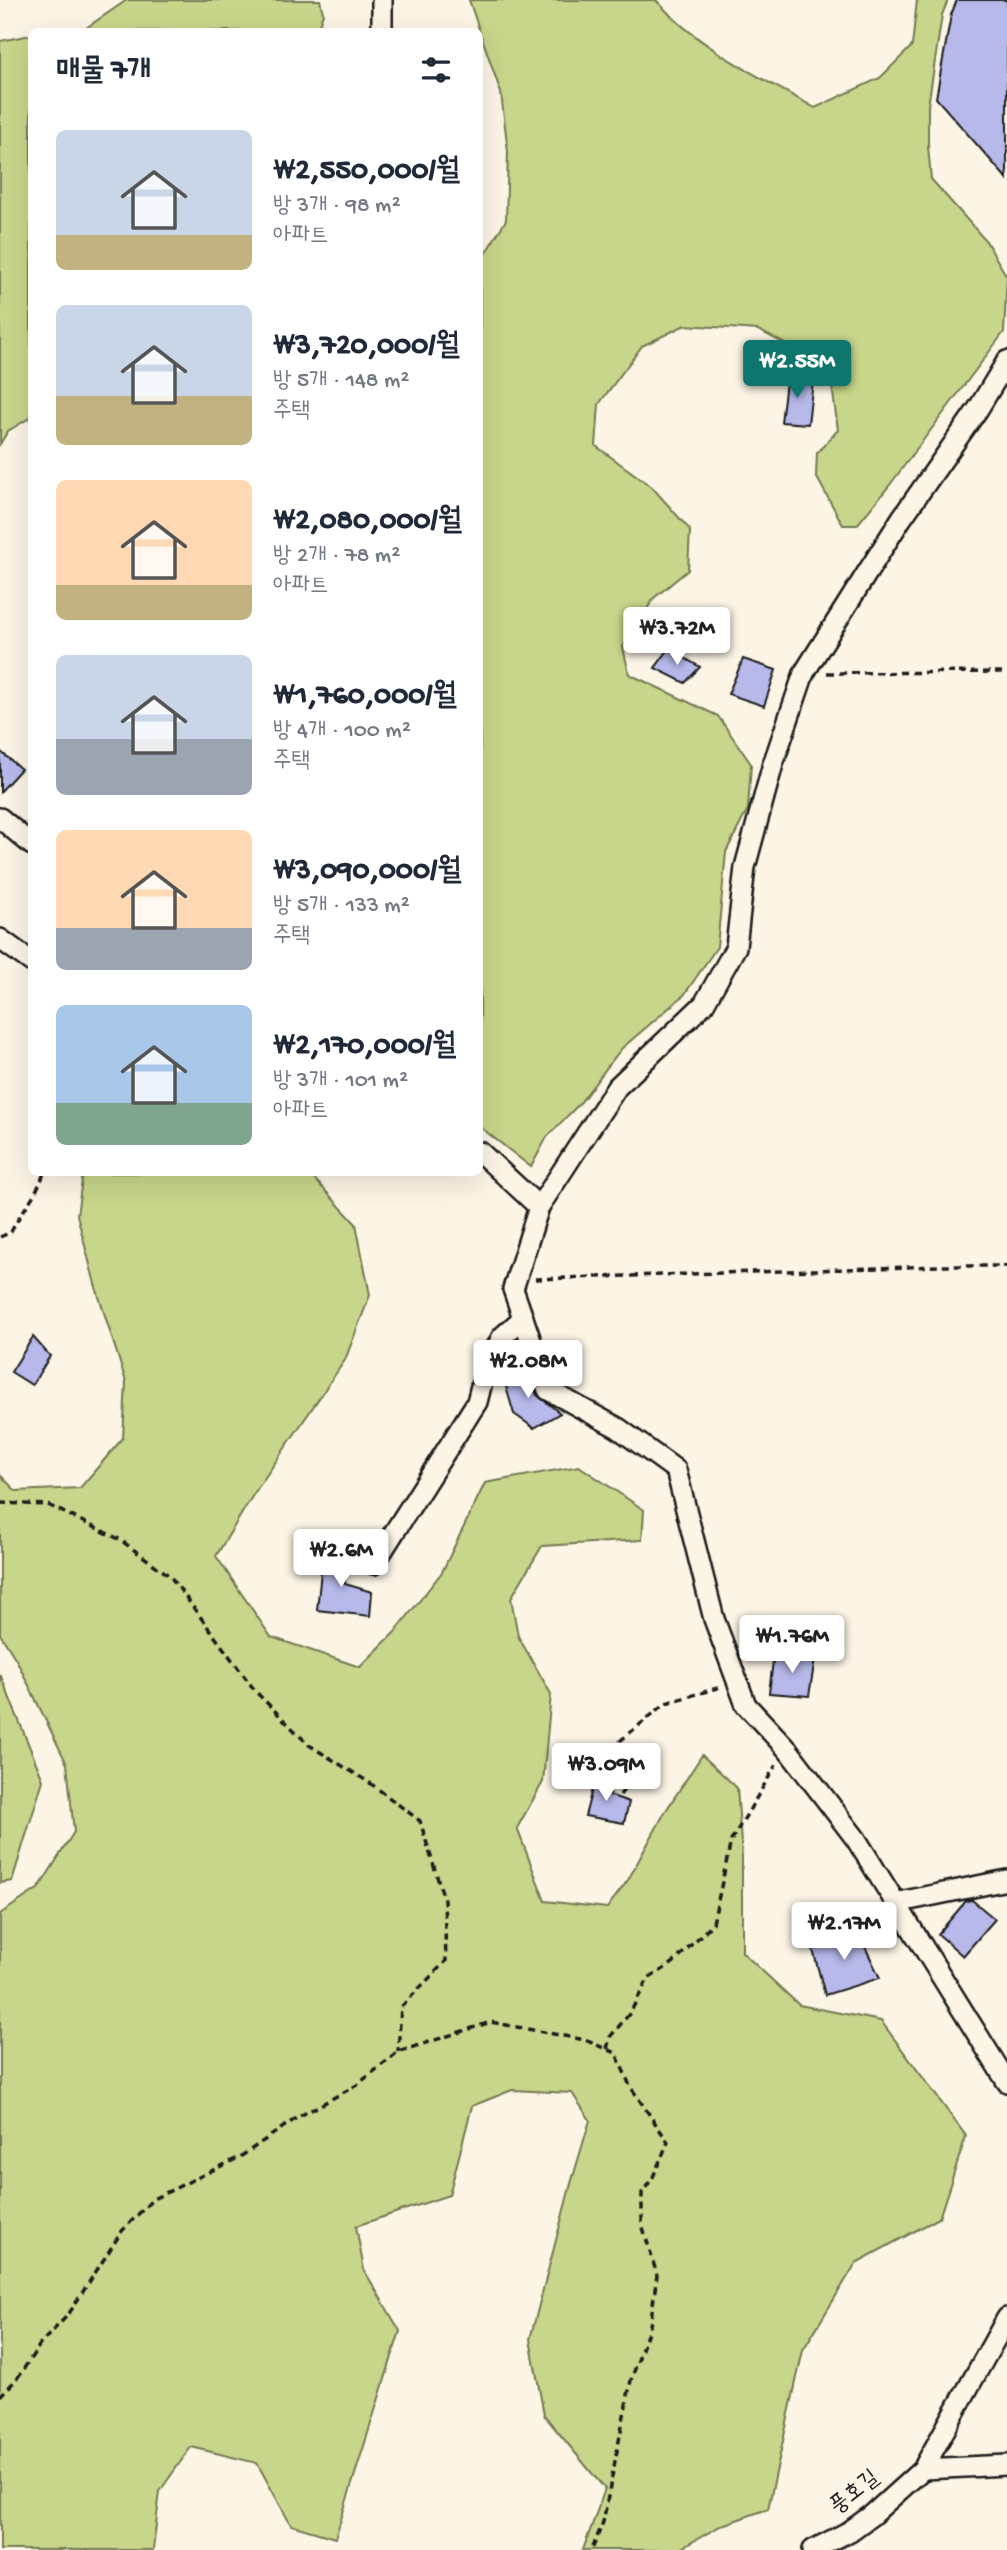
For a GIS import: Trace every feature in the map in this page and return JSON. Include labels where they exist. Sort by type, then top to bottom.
[{"type":"street","points":[[382,0],[382,28]]},
{"type":"street","points":[[1007,361],[978,409],[901,519],[804,673],[773,764],[745,867],[736,947],[704,1004],[617,1087],[539,1207],[513,1289],[548,1390],[618,1428],[676,1470],[714,1619],[746,1705],[788,1751],[856,1839],[1007,2082]]},
{"type":"street","points":[[0,818],[28,842]]},
{"type":"street","points":[[0,939],[28,959]]},
{"type":"street","points":[[483,1155],[539,1207]]},
{"type":"street","points":[[373,1564],[477,1402],[485,1370],[502,1337],[523,1318]]},
{"type":"street","points":[[895,1903],[1007,1880]]},
{"type":"street","name":"풍호길","points":[[813,2550],[861,2523],[923,2469],[1007,2318]]},
{"type":"street","points":[[923,2469],[1007,2465]]},
{"type":"path","points":[[804,673],[1007,672]]},
{"type":"path","points":[[0,1237],[11,1232],[43,1176]]},
{"type":"path","points":[[516,1279],[1007,1266]]},
{"type":"path","points":[[0,1503],[48,1505],[119,1539],[170,1576],[256,1692],[309,1745],[370,1783],[420,1821],[444,1899],[446,1961],[401,2007],[398,2052]]},
{"type":"path","points":[[620,1795],[631,1780],[619,1753],[620,1741],[666,1703],[738,1682]]},
{"type":"path","points":[[607,2049],[610,2037],[631,2013],[648,1979],[673,1963],[713,1923],[731,1841],[771,1771],[788,1751]]},
{"type":"path","points":[[0,2396],[16,2380],[41,2343],[68,2315],[122,2231],[153,2199],[240,2157],[298,2117],[357,2085],[398,2052],[491,2022],[585,2040],[616,2053],[630,2087],[668,2142],[653,2177],[642,2193],[642,2224],[657,2275],[650,2326],[631,2380],[603,2522],[592,2550]]},
{"type":"green space","points":[[127,0],[320,0],[323,13],[318,28],[86,28]]},
{"type":"green space","points":[[469,0],[656,0],[711,48],[815,108],[880,78],[912,46],[917,0],[948,0],[942,15],[928,106],[931,179],[986,241],[1007,277],[1004,332],[857,525],[843,525],[816,476],[817,453],[838,430],[832,386],[811,357],[758,330],[685,325],[642,346],[599,404],[596,446],[652,487],[690,530],[688,570],[654,598],[623,647],[629,674],[718,716],[751,764],[748,809],[726,852],[717,947],[684,995],[621,1049],[580,1103],[547,1137],[531,1167],[483,1129],[483,257],[506,220],[508,152],[501,93],[483,41],[483,28],[479,28]]},
{"type":"green space","points":[[28,36],[28,419],[8,431],[0,444],[0,41]]},
{"type":"green space","points":[[83,1176],[312,1176],[356,1224],[370,1295],[345,1360],[253,1495],[216,1556],[271,1637],[360,1667],[395,1632],[442,1572],[485,1483],[579,1466],[644,1510],[642,1540],[542,1546],[511,1598],[518,1636],[551,1694],[543,1782],[517,1828],[545,1901],[607,1908],[628,1880],[665,1812],[702,1755],[737,1788],[742,1856],[742,1952],[799,2005],[881,2021],[966,2136],[939,2218],[856,2263],[803,2350],[768,2509],[722,2525],[678,2550],[583,2550],[605,2489],[544,2415],[530,2339],[590,2120],[572,2093],[512,2090],[472,2106],[449,2195],[356,2226],[364,2270],[400,2331],[335,2538],[291,2525],[257,2463],[191,2447],[160,2491],[153,2550],[0,2550],[0,1914],[39,1888],[74,1832],[67,1764],[17,1661],[0,1634],[0,1475],[16,1491],[80,1488],[123,1438],[126,1382],[95,1284],[77,1215]]},
{"type":"green space","points":[[0,1674],[43,1780],[12,1881],[0,1883]]},
{"type":"building","points":[[957,0],[1007,0],[1007,179],[936,98],[951,15]]},
{"type":"building","points":[[787,374],[813,381],[808,424],[781,422]]},
{"type":"building","points":[[669,649],[700,667],[685,683],[655,668]]},
{"type":"building","points":[[743,659],[776,670],[764,706],[728,694]]},
{"type":"building","points":[[0,751],[21,769],[0,792]]},
{"type":"building","points":[[33,1337],[50,1356],[32,1385],[11,1372]]},
{"type":"building","points":[[520,1365],[531,1378],[537,1395],[560,1413],[534,1428],[514,1414],[506,1387]]},
{"type":"building","points":[[323,1552],[345,1553],[345,1584],[372,1592],[370,1616],[317,1610]]},
{"type":"building","points":[[774,1653],[815,1659],[809,1696],[769,1693]]},
{"type":"building","points":[[595,1778],[612,1780],[609,1795],[629,1802],[624,1823],[585,1816]]},
{"type":"building","points":[[972,1900],[995,1919],[963,1956],[938,1934],[966,1901]]},
{"type":"building","points":[[856,1928],[880,1978],[825,1995],[812,1946]]}]
